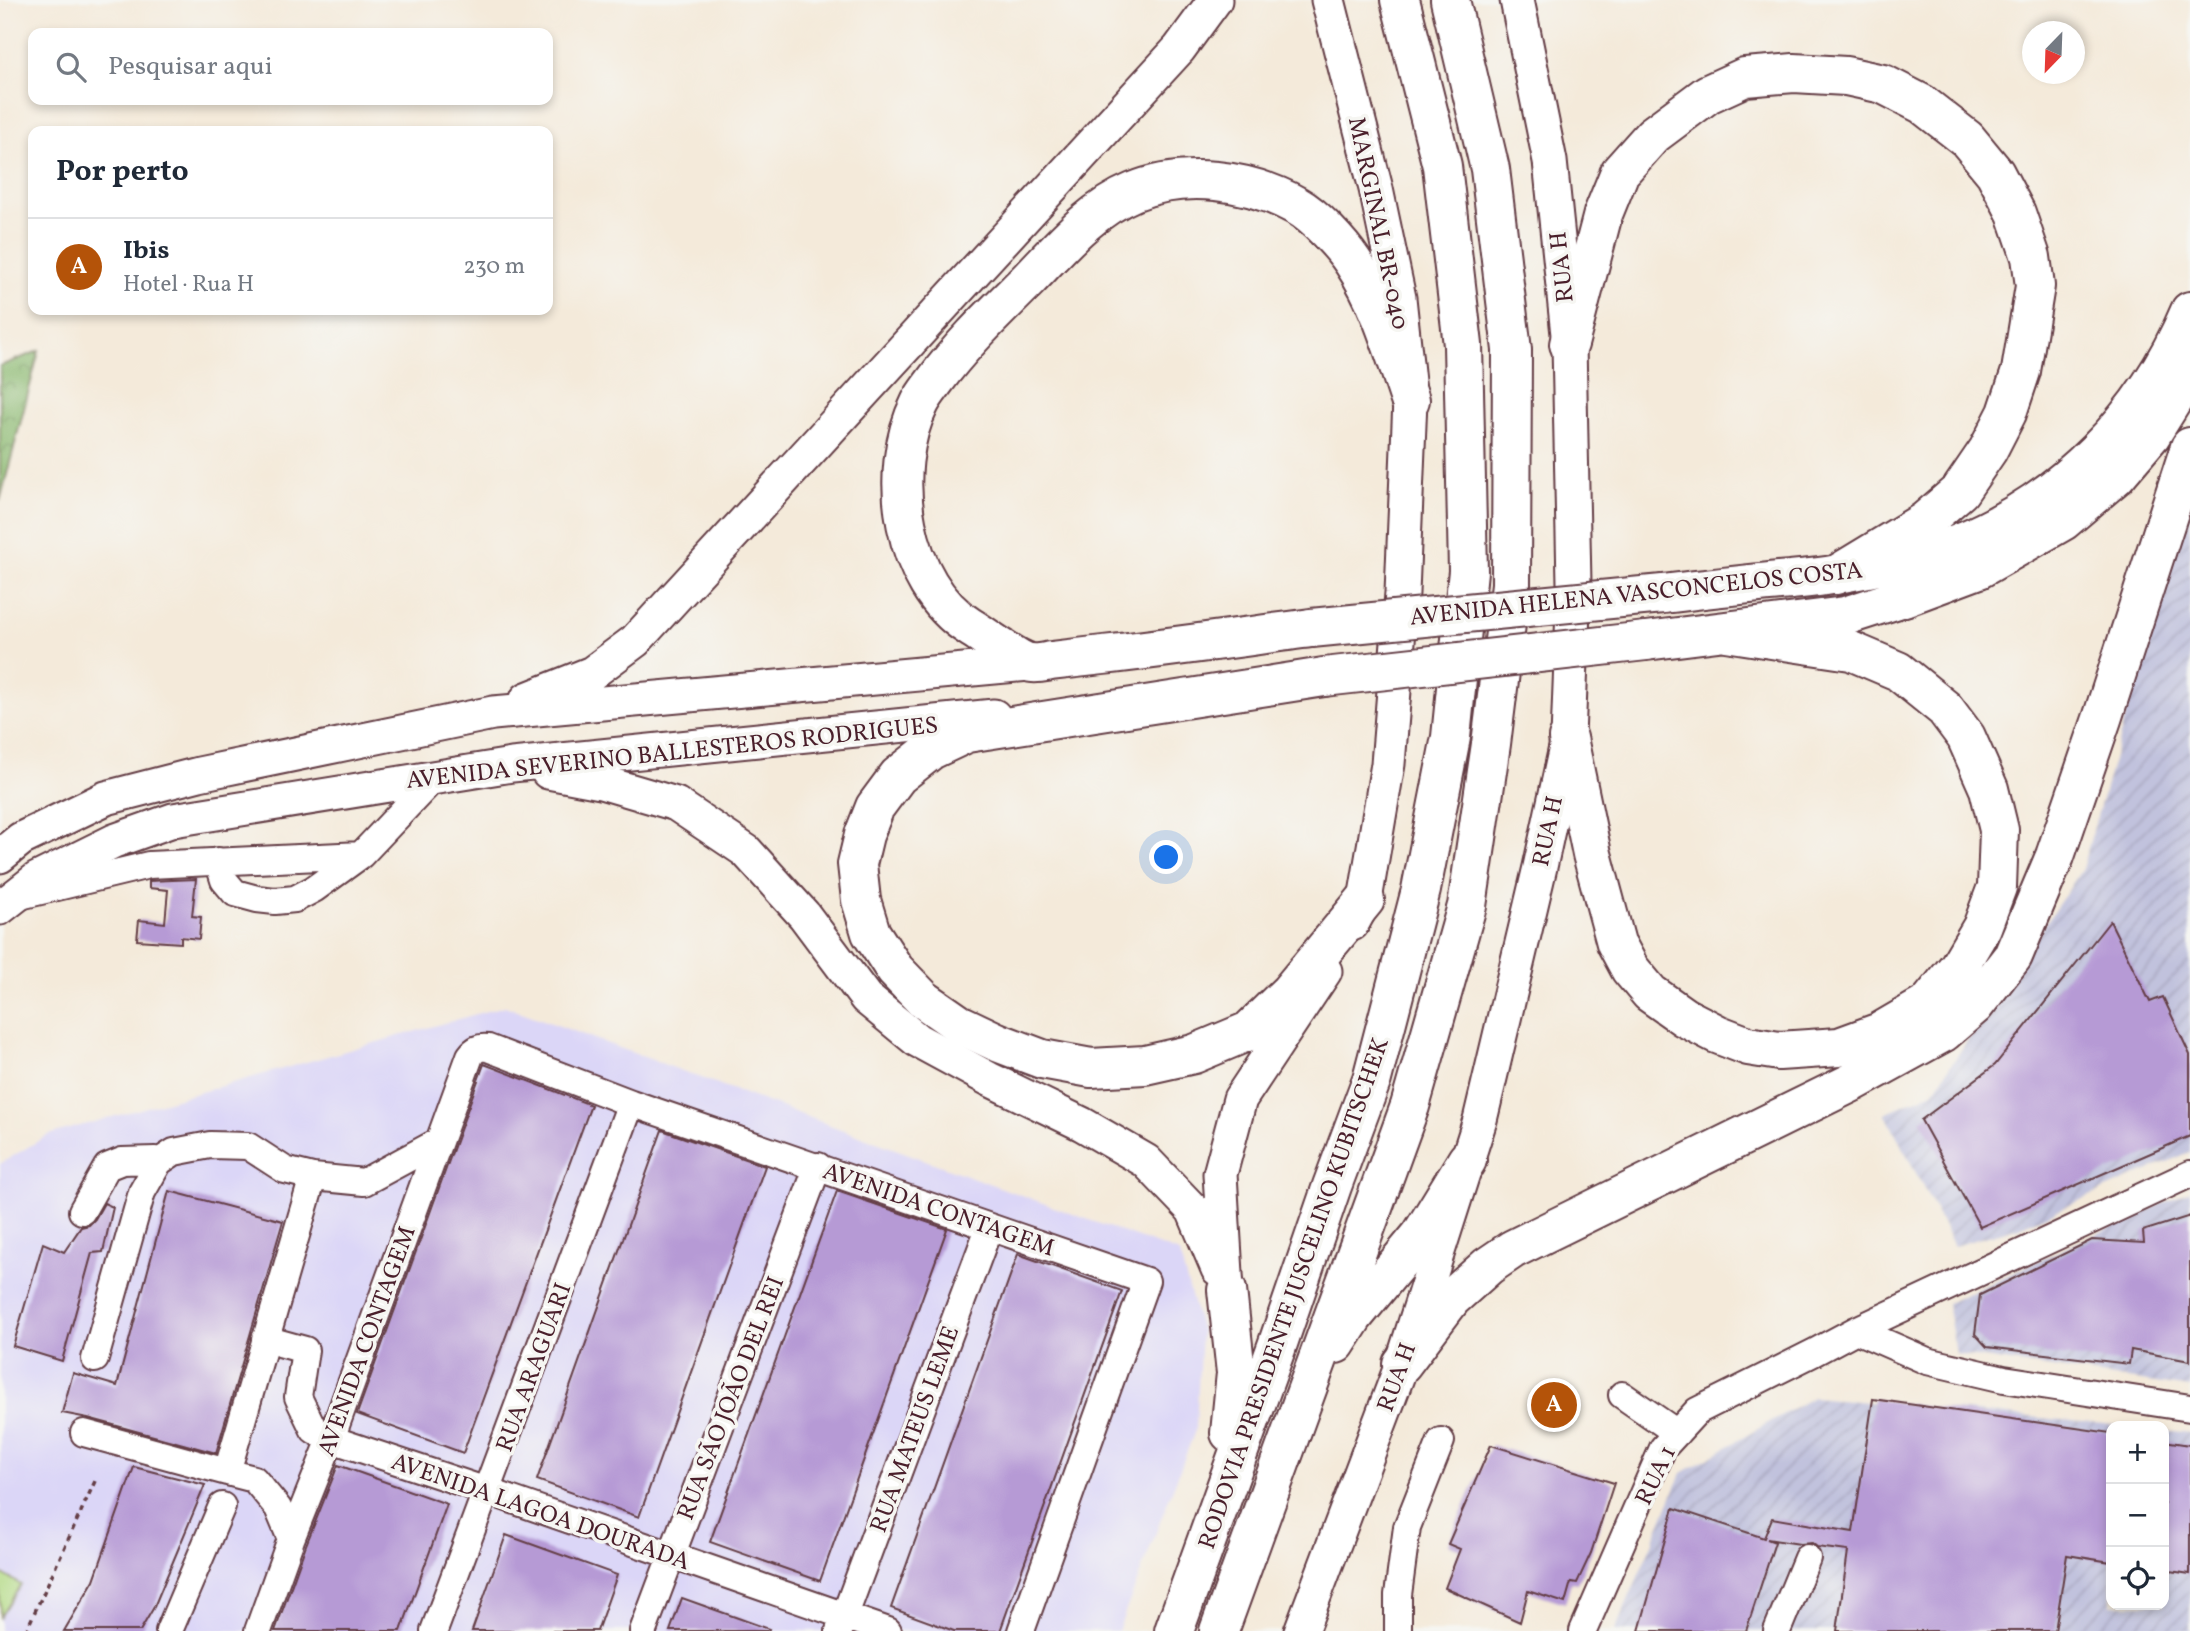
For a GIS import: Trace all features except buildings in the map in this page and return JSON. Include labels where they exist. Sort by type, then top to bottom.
[{"type":"highway","name":"RODOVIA PRESIDENTE JUSCELINO KUBITSCHEK","points":[[1174,1631],[1372,1079],[1421,891],[1451,737],[1468,571],[1463,345],[1442,166],[1400,0]]},
{"type":"highway","name":"RODOVIA PRESIDENTE JUSCELINO KUBITSCHEK","points":[[1219,1631],[1410,1106],[1466,906],[1491,744],[1511,584],[1512,350],[1490,169],[1450,0]]},
{"type":"highway","points":[[1569,344],[1602,214],[1620,172],[1653,135],[1707,94],[1745,77],[1794,73],[1846,76],[1883,84],[1922,104],[1966,139],[1995,173],[2017,213],[2031,257],[2035,286],[2021,371],[2007,414],[1988,450],[1960,491],[1925,521],[1836,575]]},
{"type":"highway","points":[[1029,664],[963,622],[943,603],[923,577],[908,540],[902,478],[909,434],[920,402],[973,336],[1077,229],[1105,208],[1132,193],[1168,182],[1197,180],[1227,182],[1264,192],[1299,207],[1328,233],[1352,261],[1381,314],[1410,400]]},
{"type":"highway","name":"AVENIDA HELENA VASCONCELOS COSTA","points":[[1311,628],[1836,575],[1955,544],[2005,520],[2064,482],[2109,439],[2152,383],[2190,311]]},
{"type":"highway","name":"AVENIDA HELENA VASCONCELOS COSTA","points":[[1324,677],[1845,616],[1905,597],[1979,569],[2063,521],[2116,476],[2151,435],[2190,372]]},
{"type":"highway","points":[[1402,1364],[1452,1298],[1488,1266],[1513,1249],[1853,1082],[1944,1032],[1974,1006],[2012,956],[2055,856],[2190,447]]},
{"type":"highway","name":"AVENIDA SEVERINO BALLESTEROS RODRIGUES","points":[[1029,664],[1311,628]]},
{"type":"highway","points":[[1568,738],[1592,854],[1616,943],[1630,969],[1650,993],[1684,1017],[1717,1034],[1748,1046],[1779,1051],[1839,1047],[1880,1032],[1927,1004],[1959,967],[1982,928],[1997,887],[1999,830],[1989,789],[1966,737],[1945,709],[1898,671],[1851,651],[1726,632]]},
{"type":"highway","name":"AVENIDA SEVERINO BALLESTEROS RODRIGUES","points":[[1209,694],[1324,677]]},
{"type":"highway","points":[[1209,694],[967,733],[931,750],[898,776],[875,807],[857,863],[861,900],[871,933],[895,970],[923,999],[959,1024],[997,1042],[1042,1059],[1091,1068],[1145,1065],[1194,1054],[1249,1031],[1289,992],[1364,900]]},
{"type":"highway","points":[[1305,1393],[1354,1317],[1422,1235],[1467,1160]]},
{"type":"highway","points":[[1225,1488],[1236,1373],[1227,1290]]},
{"type":"main road","points":[[493,713],[592,673],[635,640],[1179,49],[1215,0]]},
{"type":"main road","name":"MARGINAL BR-040","points":[[1227,1290],[1220,1174],[1240,1099],[1334,957],[1364,900],[1388,764],[1402,593],[1410,400],[1399,298],[1376,188],[1328,0]]},
{"type":"main road","name":"RUA H","points":[[1301,1631],[1402,1364],[1480,1120],[1568,738],[1574,583],[1569,344],[1550,161],[1517,0]]},
{"type":"main road","name":"AVENIDA SEVERINO BALLESTEROS RODRIGUES","points":[[0,856],[21,839],[106,798],[199,774],[493,713],[1029,664]]},
{"type":"main road","name":"AVENIDA SEVERINO BALLESTEROS RODRIGUES","points":[[6,903],[37,879],[114,841],[173,820],[512,765],[1209,694]]},
{"type":"main road","points":[[512,765],[601,782],[677,804],[746,851],[804,915],[866,998],[917,1040],[1082,1124],[1146,1161],[1193,1210],[1227,1290]]},
{"type":"lane","points":[[218,861],[224,880],[235,893],[275,901],[295,898],[314,889],[361,855],[435,777]]},
{"type":"lane","points":[[6,903],[149,865],[361,855]]},
{"type":"lane","name":"AVENIDA CONTAGEM","points":[[258,1631],[470,1056],[481,1047],[631,1103],[1146,1281],[1021,1631]]},
{"type":"lane","name":"RUA ARAGUARI","points":[[434,1631],[631,1103]]},
{"type":"lane","points":[[95,1359],[142,1192],[159,1162],[174,1152],[210,1145],[248,1146],[285,1170],[313,1177],[364,1182],[438,1142]]},
{"type":"lane","points":[[82,1211],[107,1167],[121,1161],[159,1162]]},
{"type":"lane","name":"RUA SÃO JOÃO DEL REI","points":[[643,1631],[818,1166]]},
{"type":"lane","name":"RUA 1","points":[[1583,1631],[1663,1448],[1697,1410],[1856,1330],[2190,1174]]},
{"type":"lane","points":[[227,1472],[313,1177]]},
{"type":"lane","name":"RUA MATEUS LEME","points":[[842,1623],[989,1228]]},
{"type":"lane","points":[[1856,1330],[1927,1361],[2004,1379],[2190,1408]]},
{"type":"lane","name":"AVENIDA LAGOA DOURADA","points":[[265,1339],[305,1350],[298,1397],[314,1430],[331,1439],[671,1555],[842,1623],[888,1631]]},
{"type":"lane","points":[[1622,1395],[1677,1433]]},
{"type":"lane","points":[[84,1433],[254,1479],[278,1508],[292,1539]]},
{"type":"lane","points":[[1398,1631],[1398,1595],[1407,1527],[1440,1441]]},
{"type":"lane","points":[[169,1631],[222,1506]]},
{"type":"lane","points":[[1777,1631],[1807,1558]]},
{"type":"path","points":[[26,1631],[96,1479]]},
{"type":"shaded area","points":[[2190,491],[2190,1152],[2019,1227],[1954,1246],[1885,1113],[1933,1092],[2082,869]]},
{"type":"shaded area","points":[[505,1006],[1179,1253],[1201,1331],[1196,1428],[1118,1631],[0,1631],[0,1164],[48,1135]]},
{"type":"shaded area","points":[[2190,1191],[2190,1388],[1956,1354],[1947,1303]]},
{"type":"shaded area","points":[[1813,1397],[2106,1424],[2106,1610],[2169,1610],[2169,1431],[2190,1433],[2190,1631],[1615,1631],[1682,1473]]},
{"type":"green space","points":[[39,351],[0,501],[0,366]]},
{"type":"green space","points":[[0,1572],[21,1585],[0,1617]]},
{"type":"place","name":"Ibis","points":[[1554,1405]]}]
